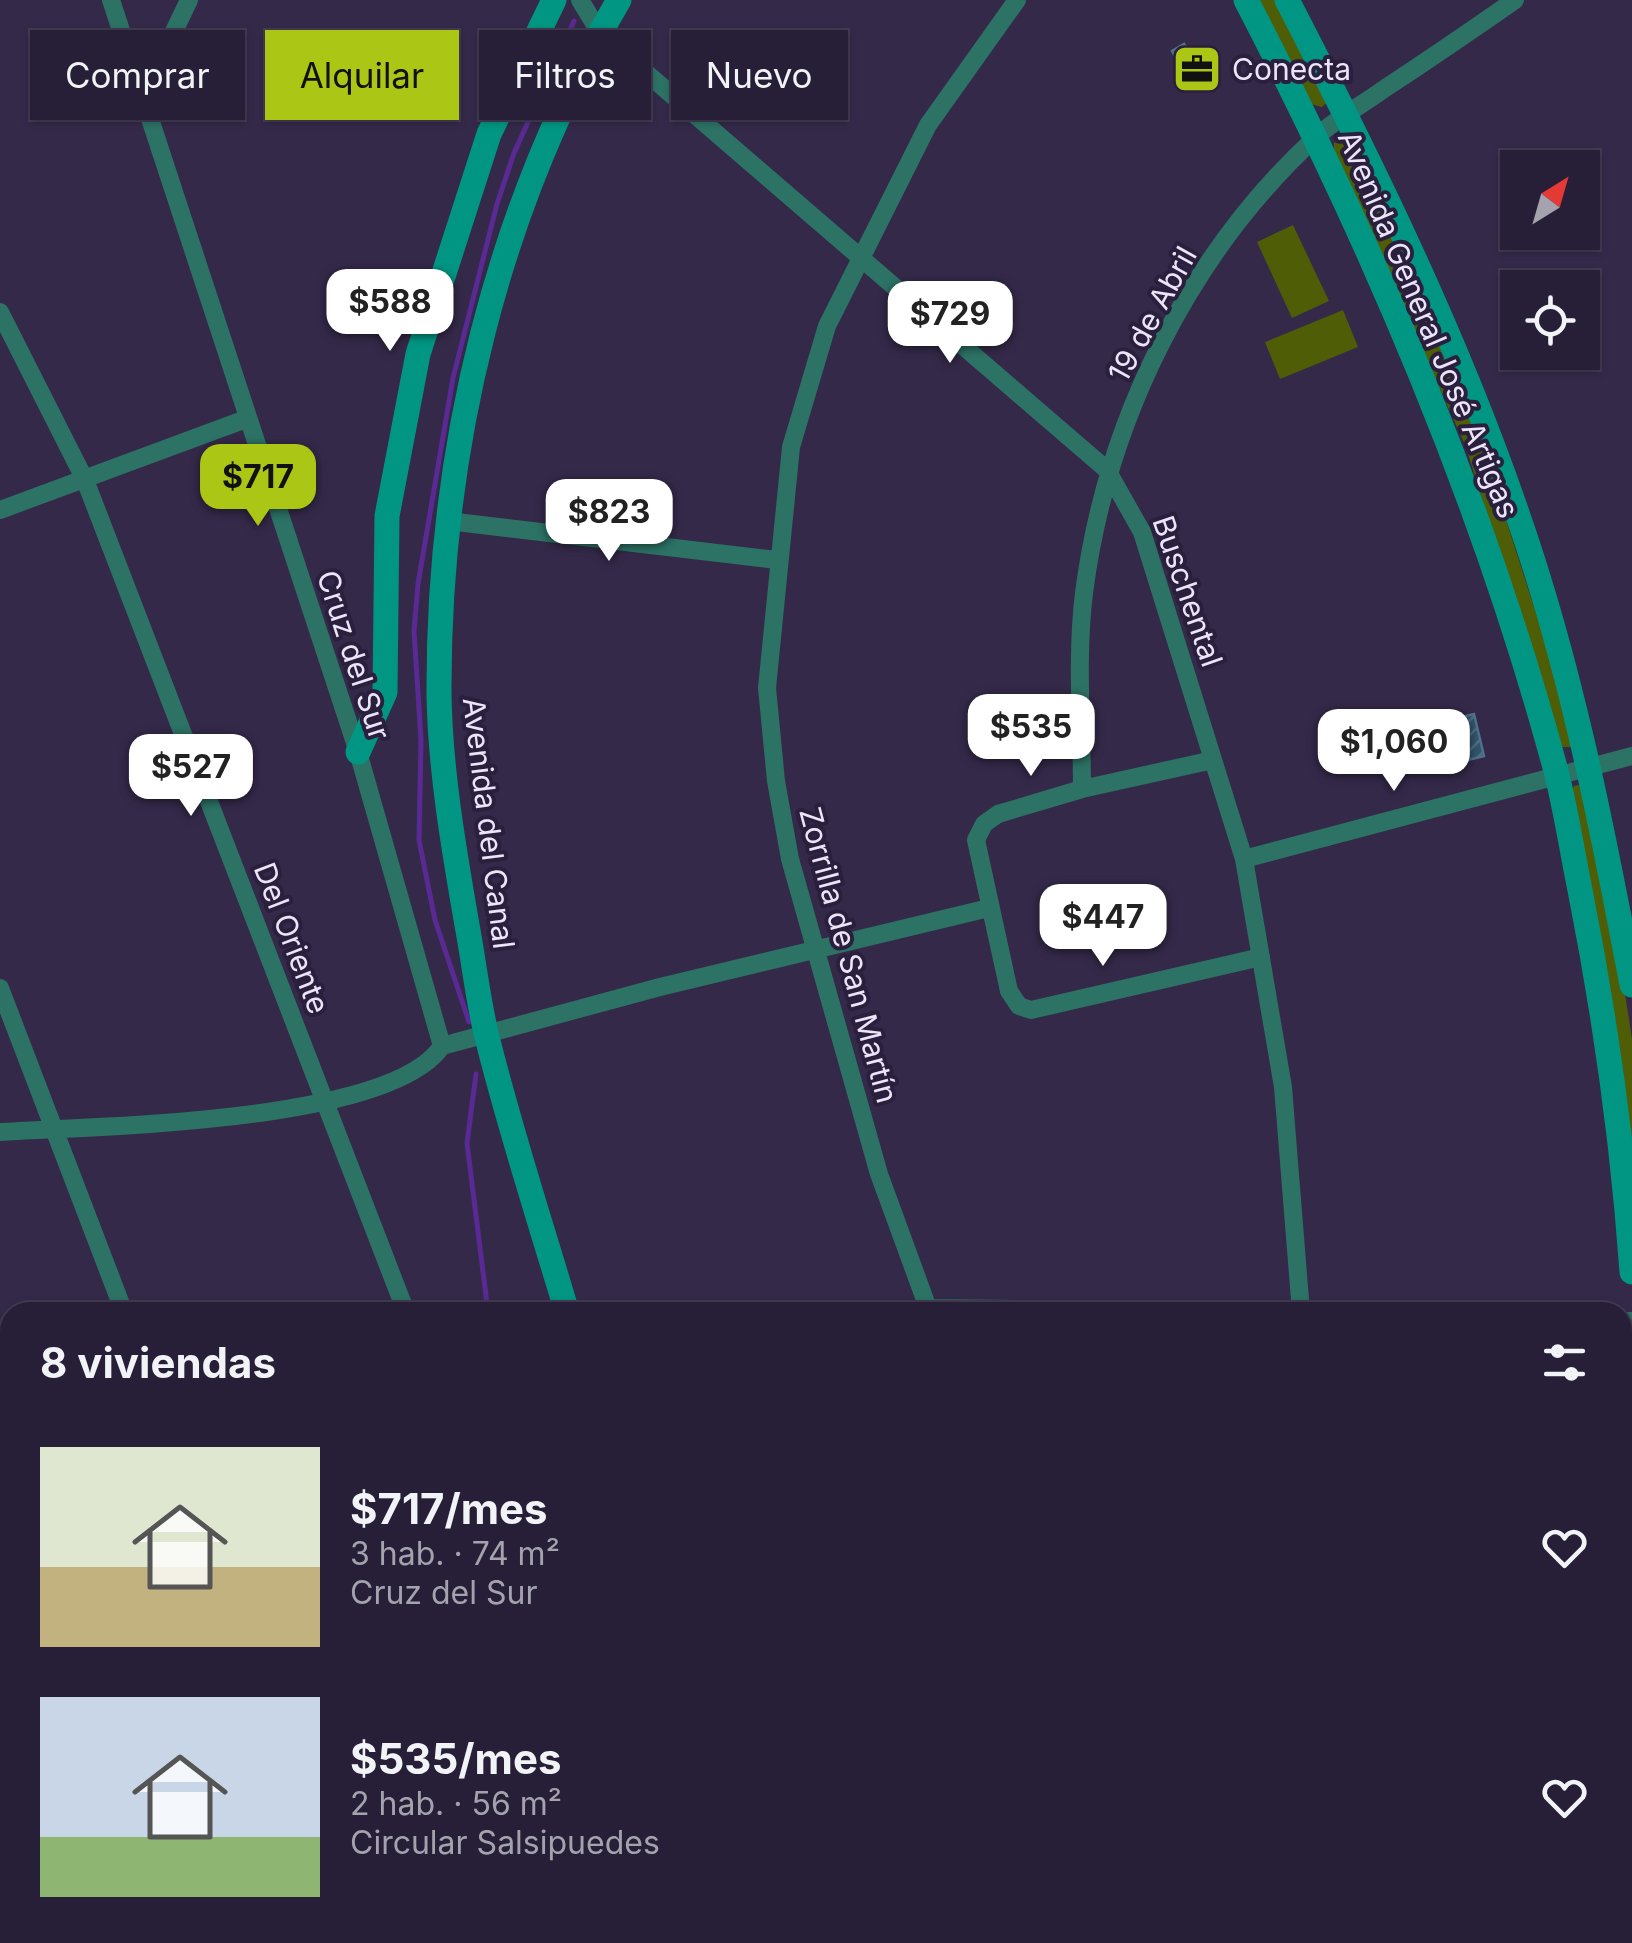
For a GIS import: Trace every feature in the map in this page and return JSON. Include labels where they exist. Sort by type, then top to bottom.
[{"type":"street","name":"Cruz del Sur","points":[[111,0],[122,30]]},
{"type":"street","points":[[175,30],[190,0]]},
{"type":"street","points":[[358,752],[385,692],[388,516],[418,354],[489,134],[554,0]]},
{"type":"street","name":"Buschental","points":[[580,0],[598,30]]},
{"type":"street","name":"Avenida del Canal","points":[[602,30],[619,0]]},
{"type":"street","name":"Zorrilla de San Martín","points":[[923,1302],[879,1174],[790,859],[776,781],[767,688],[791,447],[827,326],[928,125],[1017,0]]},
{"type":"street","name":"Avenida General José Artigas","points":[[1246,0],[1317,136],[1454,451],[1505,599],[1557,774],[1603,1008],[1632,1272]]},
{"type":"street","name":"Avenida General José Artigas","points":[[1288,0],[1346,115],[1490,438],[1519,518],[1591,765],[1632,985]]},
{"type":"street","name":"19 de Abril","points":[[1082,789],[1084,594],[1107,470],[1137,392],[1180,309],[1245,215],[1317,136],[1515,0]]},
{"type":"street","name":"Buschental","points":[[651,77],[1107,470],[1142,532],[1244,859],[1282,1087],[1300,1302]]},
{"type":"street","name":"Cruz del Sur","points":[[152,120],[246,419],[358,752],[442,1046]]},
{"type":"street","name":"Avenida del Canal","points":[[559,120],[532,177],[505,250],[473,376],[448,521],[439,694],[446,778],[486,1035],[565,1302]]},
{"type":"street","name":"Del Oriente","points":[[0,312],[85,480],[402,1302]]},
{"type":"street","points":[[0,510],[246,419]]},
{"type":"street","points":[[448,521],[777,560]]},
{"type":"street","points":[[1244,859],[1632,756]]},
{"type":"street","points":[[1213,760],[1082,789],[998,814],[984,824],[976,840],[1009,991],[1018,1006],[1031,1010],[1260,957]]},
{"type":"street","points":[[0,1132],[53,1131],[327,1104],[417,1069],[433,1060],[442,1046],[815,948],[990,908]]},
{"type":"street","points":[[0,988],[120,1302]]},
{"type":"street","points":[[1632,1775],[1632,1786]]},
{"type":"green space","points":[[1256,0],[1277,0],[1327,102],[1322,107],[1310,104]]},
{"type":"green space","points":[[1346,138],[1352,142],[1481,442],[1577,741],[1573,747],[1558,747],[1466,447],[1334,153],[1334,143]]},
{"type":"green space","points":[[1293,225],[1329,301],[1292,318],[1257,242]]},
{"type":"green space","points":[[1343,310],[1358,347],[1280,379],[1265,342]]},
{"type":"green space","points":[[1584,784],[1611,902],[1632,1039],[1632,1192],[1570,793],[1574,786]]},
{"type":"building","name":"Conecta","points":[[1184,44],[1196,64],[1205,59],[1214,75],[1193,87],[1172,51]]},
{"type":"building","points":[[1474,714],[1484,756],[1460,762],[1450,720]]},
{"type":"waterway","points":[[469,1022],[435,920],[419,840],[421,740],[414,631],[418,584],[453,378],[497,204],[514,153],[574,21]]},
{"type":"waterway","points":[[476,1074],[467,1143],[487,1302]]},
{"type":"place","name":"Conecta","points":[[1197,69]]}]
